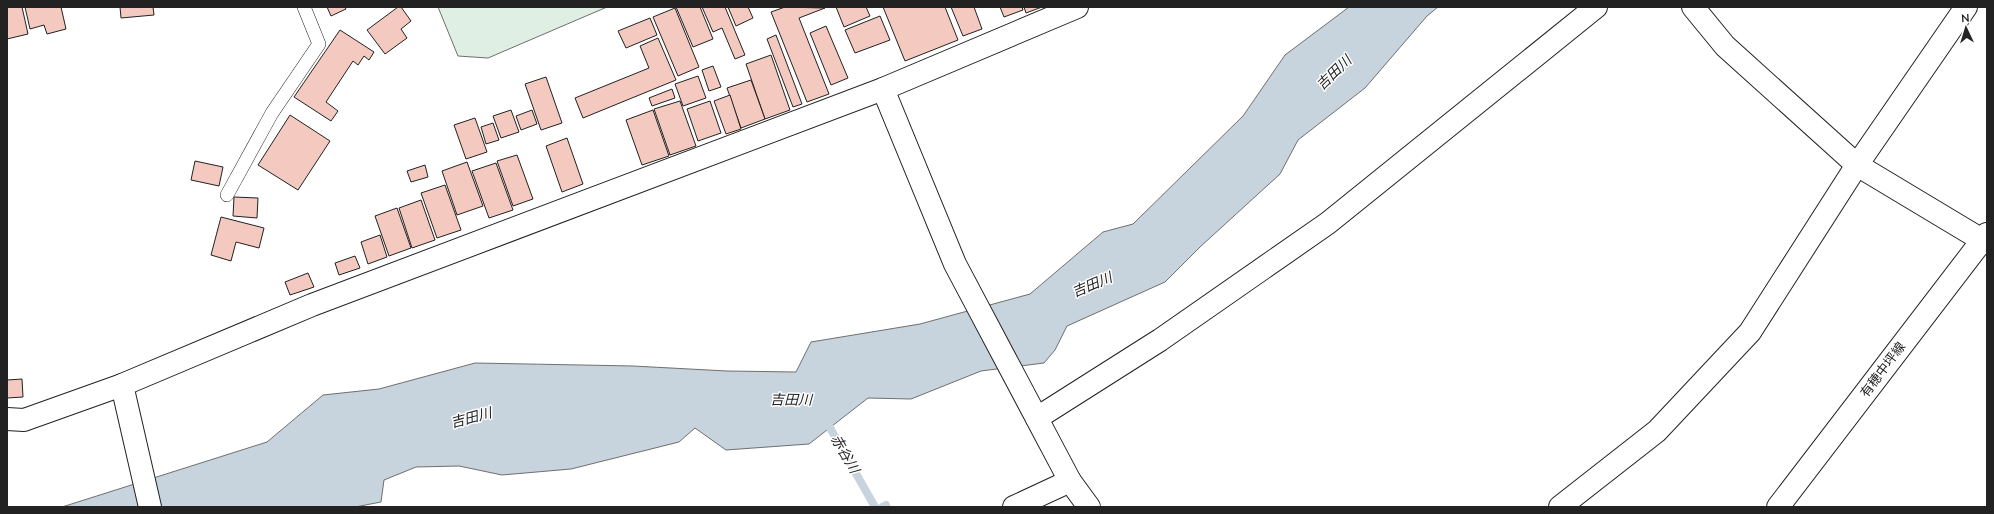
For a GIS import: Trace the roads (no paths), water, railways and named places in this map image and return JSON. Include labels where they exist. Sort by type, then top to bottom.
[{"type":"street","points":[[7,420],[24,420],[122,386],[312,305],[883,89],[1077,7]]},
{"type":"street","points":[[1037,418],[1160,340],[1328,223],[1596,7]]},
{"type":"street","points":[[1693,7],[1725,46],[1857,165],[1985,239]]},
{"type":"street","points":[[1560,507],[1657,431],[1750,332],[1857,165],[1966,7]]},
{"type":"street","points":[[883,89],[955,264],[1070,481],[1089,507]]},
{"type":"street","name":"有穂中坪線","points":[[1778,507],[1985,239]]},
{"type":"street","points":[[122,386],[131,419],[150,507]]},
{"type":"street","points":[[1014,507],[1070,481]]},
{"type":"lane","points":[[227,195],[272,113],[319,44],[304,7]]},
{"type":"water","name":"吉田川","points":[[1349,7],[1438,7],[1427,16],[1365,88],[1298,140],[1280,174],[1200,247],[1165,282],[1067,326],[1055,350],[1044,363],[981,371],[911,399],[868,398],[809,444],[726,450],[695,428],[679,442],[571,469],[502,475],[459,466],[416,467],[384,480],[381,502],[355,507],[62,507],[267,442],[323,395],[379,389],[475,363],[633,366],[727,371],[796,372],[811,342],[920,324],[1030,294],[1103,232],[1133,224],[1243,116],[1285,55]]},
{"type":"waterway","name":"赤谷川","points":[[825,419],[875,507]]},
{"type":"waterway","points":[[882,507],[886,505]]}]
